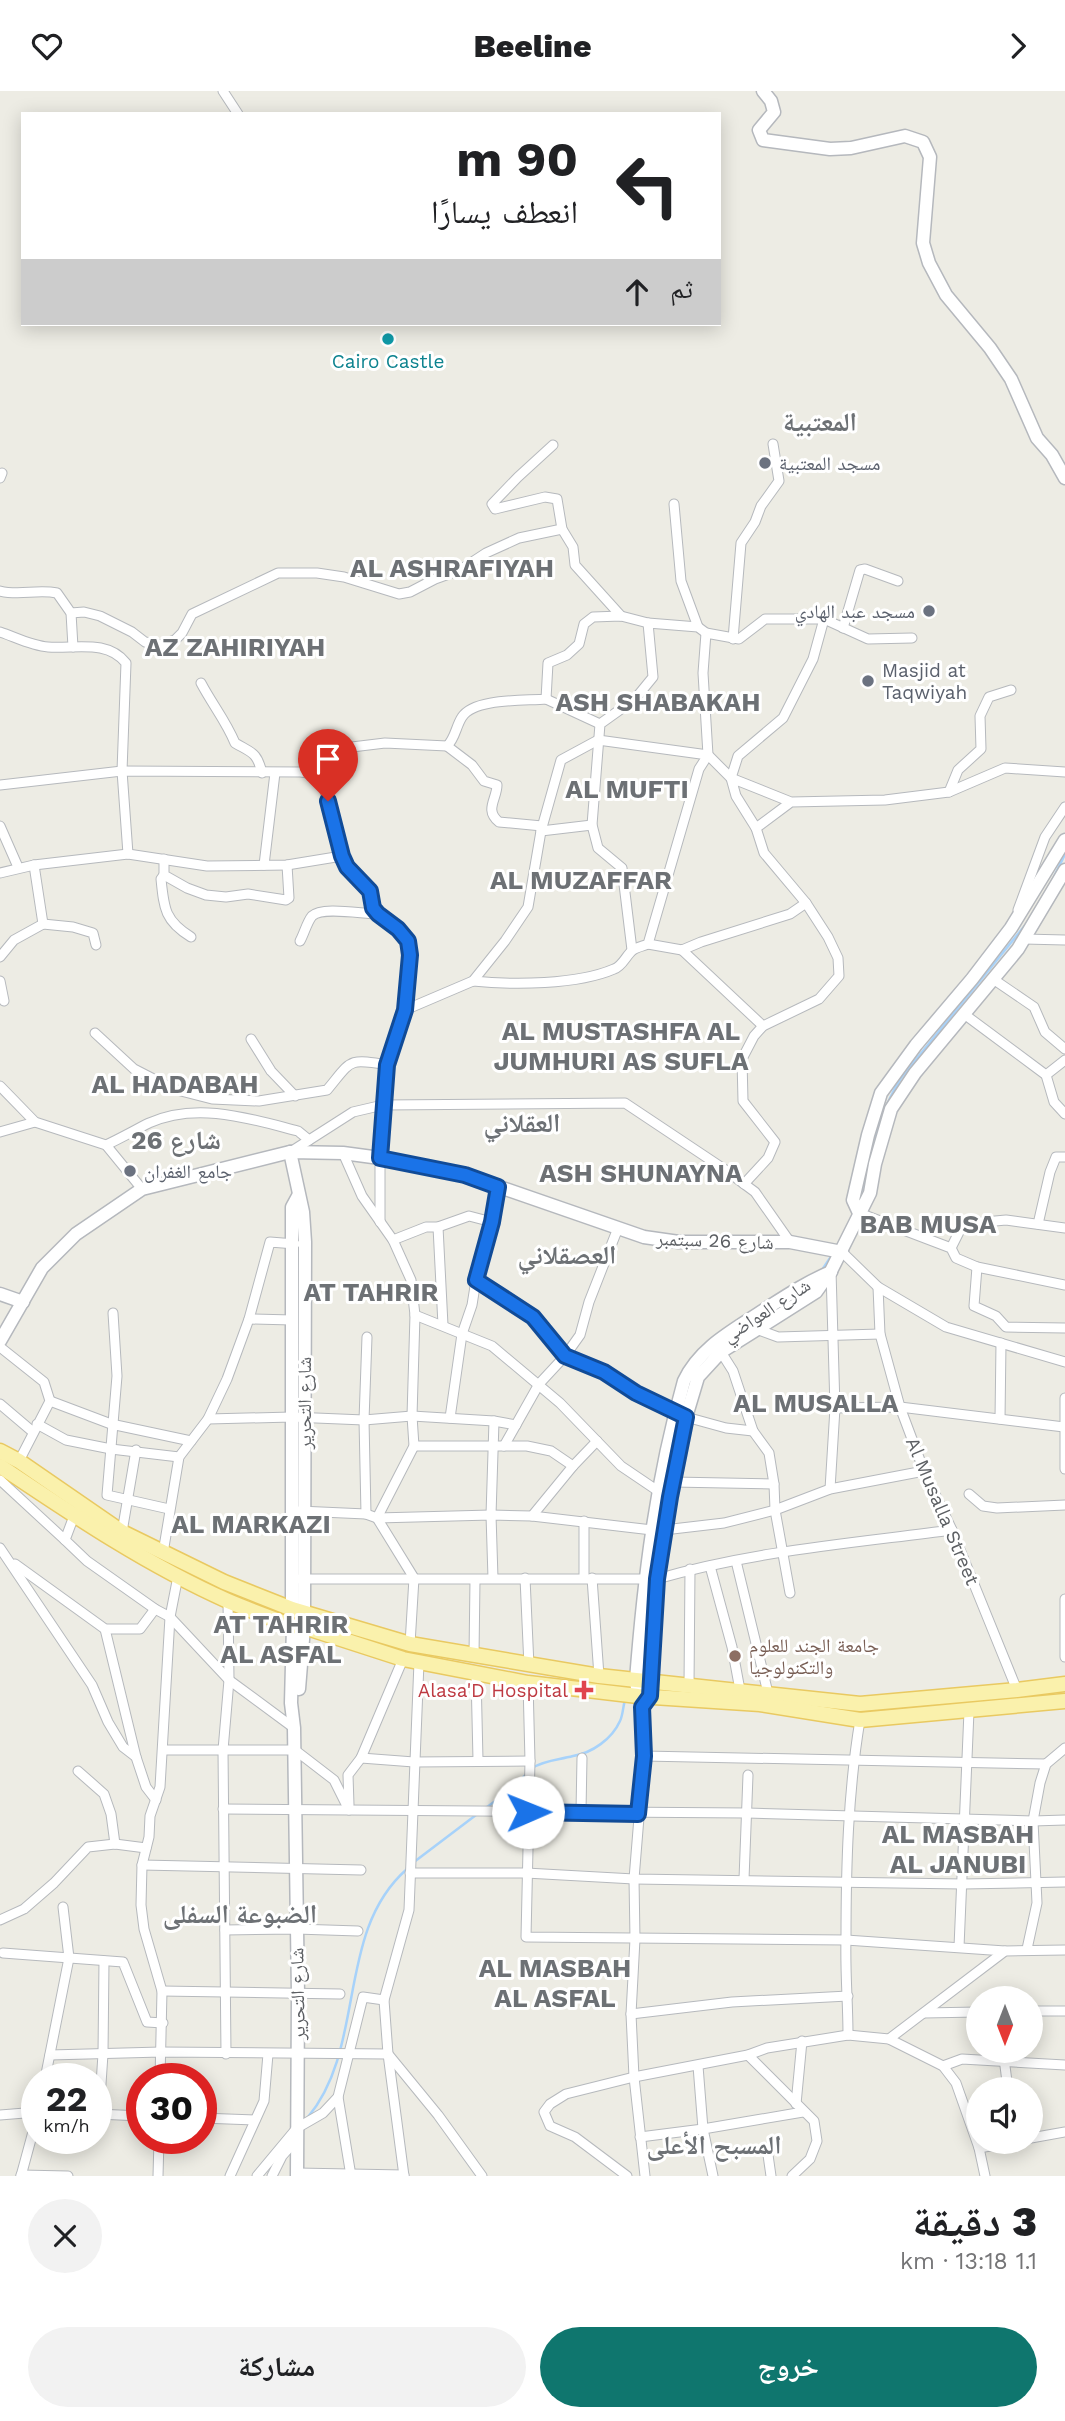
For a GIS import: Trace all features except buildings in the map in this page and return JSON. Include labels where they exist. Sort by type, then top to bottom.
[{"type":"main road","points":[[763,91],[771,100],[774,113],[759,130],[763,140],[830,149],[851,148],[905,136],[923,142],[930,157],[923,243],[929,263],[946,295],[990,348],[1011,379],[1037,438],[1052,455],[1065,478]]},
{"type":"main road","points":[[859,1213],[853,1200],[881,1093],[1011,928],[1065,839]]},
{"type":"main road","points":[[831,1272],[870,1193],[875,1164],[891,1109],[915,1073],[1024,939],[1065,870]]},
{"type":"main road","points":[[1011,928],[1024,939]]},
{"type":"main road","name":"شارع 26 سبتمبر","points":[[0,1341],[42,1268],[76,1234],[142,1189],[290,1152],[343,1153],[465,1175],[644,1237],[679,1242],[790,1242],[842,1251]]},
{"type":"main road","name":"شارع التحرير","points":[[290,1152],[303,1212],[292,1320],[298,1417]]},
{"type":"main road","name":"شارع التحرير","points":[[298,1611],[306,1580],[299,1511],[299,1243]]},
{"type":"main road","name":"شارع العواضي","points":[[636,1680],[658,1530],[658,1490],[681,1414],[698,1377],[722,1352],[816,1292],[831,1272]]},
{"type":"main road","name":"شارع العواضي","points":[[658,1530],[673,1482],[681,1414],[690,1368],[725,1334],[812,1280],[831,1272]]},
{"type":"main road","points":[[0,1294],[23,1302]]},
{"type":"main road","points":[[0,1451],[19,1461],[122,1532],[224,1582],[298,1611],[410,1644],[529,1666],[636,1680],[645,1695]]},
{"type":"main road","points":[[0,1466],[74,1516],[178,1576],[228,1601],[298,1627],[403,1659],[528,1683],[760,1704],[860,1720],[1065,1701]]},
{"type":"main road","name":"شارع التحرير","points":[[298,1611],[293,1578],[299,1511]]},
{"type":"main road","name":"شارع العواضي","points":[[645,1695],[651,1579]]},
{"type":"main road","name":"شارع التحرير","points":[[297,2174],[295,1750],[291,1703],[298,1627]]},
{"type":"main road","points":[[645,1695],[688,1685],[860,1704],[1065,1683]]},
{"type":"street","points":[[223,91],[237,112]]},
{"type":"street","points":[[733,639],[741,543],[761,506],[779,481],[773,444]]},
{"type":"street","points":[[553,445],[492,503],[495,509],[545,497],[556,499],[562,529],[573,547],[575,565],[621,616]]},
{"type":"street","points":[[649,944],[699,769],[708,755],[702,630],[681,581],[674,504]]},
{"type":"street","points":[[71,613],[84,612],[100,617],[132,632],[145,642],[160,645],[175,640],[192,614],[278,573],[317,573],[344,577],[399,594],[410,592],[460,570],[486,553],[519,538],[562,529]]},
{"type":"street","points":[[843,628],[860,571],[865,569],[898,581]]},
{"type":"street","points":[[0,591],[11,594],[45,590],[57,593],[71,613],[74,647]]},
{"type":"street","points":[[546,699],[548,663],[567,655],[579,644],[584,624],[593,617],[621,616],[649,623],[702,630],[733,639],[745,635],[765,619],[824,619],[868,639],[912,638]]},
{"type":"street","points":[[744,1184],[768,1158],[775,1142],[743,1101],[741,1059],[762,1026],[819,999],[839,976],[838,958],[806,903],[764,853],[756,828],[736,796],[731,778],[738,756],[783,718],[813,659],[824,619]]},
{"type":"street","points":[[632,950],[622,868],[598,848],[592,825],[600,725],[635,699],[653,677],[649,623]]},
{"type":"street","points":[[0,632],[46,647],[93,646],[119,654],[127,663],[122,771],[128,854]]},
{"type":"street","points":[[201,683],[226,722],[235,743],[253,752],[262,773]]},
{"type":"street","points":[[949,792],[958,770],[981,749],[980,716],[989,697],[1011,690]]},
{"type":"street","points":[[447,746],[451,743],[463,715],[477,704],[546,699],[600,725]]},
{"type":"street","points":[[473,981],[528,907],[541,829],[561,760],[598,740],[708,755],[731,778],[791,802],[884,800],[949,792],[1005,768],[1065,772]]},
{"type":"street","points":[[302,772],[319,751],[385,743],[447,746],[472,765],[484,781],[496,785],[498,789],[491,806],[494,818],[499,822],[541,829],[592,825]]},
{"type":"street","points":[[0,785],[122,771],[302,772],[314,775],[323,784],[342,856],[353,876],[370,891],[373,908],[408,941],[410,955],[405,1010],[387,1065],[380,1158],[380,1222]]},
{"type":"street","points":[[264,865],[275,773]]},
{"type":"street","points":[[756,828],[791,802]]},
{"type":"street","points":[[1011,928],[1045,837],[1065,807]]},
{"type":"street","points":[[0,826],[18,867]]},
{"type":"street","points":[[0,873],[18,867],[128,854],[207,866],[287,865],[342,856]]},
{"type":"street","points":[[164,859],[164,875],[161,879],[168,919],[191,937]]},
{"type":"street","points":[[34,865],[43,924]]},
{"type":"street","points":[[164,875],[206,895],[226,897],[248,894],[286,900],[289,898],[290,887],[287,865]]},
{"type":"street","points":[[405,1010],[473,981],[547,982],[593,975],[618,968],[632,950],[649,944],[682,950],[790,914],[806,903]]},
{"type":"street","points":[[300,941],[312,916],[325,909],[378,914]]},
{"type":"street","points":[[0,957],[14,940],[43,924],[73,927],[93,933],[96,945]]},
{"type":"street","points":[[1024,939],[1065,940]]},
{"type":"street","points":[[682,950],[762,1026]]},
{"type":"street","points":[[993,979],[1034,1007],[1045,1032],[1065,1049]]},
{"type":"street","points":[[0,981],[4,1001]]},
{"type":"street","points":[[964,1014],[1046,1075],[1054,1102],[1065,1114]]},
{"type":"street","points":[[95,1033],[134,1069],[173,1089],[212,1099],[259,1101],[327,1090],[348,1065],[358,1060],[387,1065]]},
{"type":"street","points":[[251,1039],[271,1071],[295,1095]]},
{"type":"street","points":[[1046,1075],[1065,1060]]},
{"type":"street","points":[[0,1086],[35,1122],[106,1145],[142,1189]]},
{"type":"street","points":[[290,1152],[354,1112],[383,1105],[625,1103],[755,1192],[790,1242]]},
{"type":"street","points":[[106,1145],[151,1122],[212,1111],[298,1131],[309,1140]]},
{"type":"street","points":[[0,1132],[35,1122]]},
{"type":"street","points":[[343,1153],[362,1196],[393,1240],[411,1280],[415,1315],[412,1416],[414,1446],[377,1518]]},
{"type":"street","points":[[1038,1224],[1056,1157],[1065,1157]]},
{"type":"street","points":[[450,1419],[462,1334],[472,1305],[498,1187]]},
{"type":"street","points":[[859,1213],[951,1248],[956,1258],[977,1267],[1065,1285]]},
{"type":"street","points":[[393,1240],[426,1227],[438,1227],[469,1216],[492,1222]]},
{"type":"street","points":[[951,1248],[963,1224],[1006,1220],[1065,1228]]},
{"type":"street","points":[[438,1227],[443,1325]]},
{"type":"street","points":[[499,1446],[516,1425],[538,1384],[565,1356],[580,1335],[589,1301],[618,1228]]},
{"type":"street","points":[[163,1553],[179,1457],[208,1419],[227,1379],[249,1319],[270,1242],[299,1243]]},
{"type":"street","points":[[842,1251],[878,1287],[946,1327],[1065,1362]]},
{"type":"street","points":[[977,1267],[974,1305],[996,1316],[1006,1327],[1065,1328]]},
{"type":"street","points":[[830,1489],[835,1408],[831,1272]]},
{"type":"street","points":[[476,1280],[533,1317],[565,1356],[604,1372],[636,1393],[681,1414],[726,1428],[753,1431]]},
{"type":"street","name":"Al Musalla Street","points":[[878,1287],[880,1334],[900,1407],[924,1471],[952,1530],[1017,1690]]},
{"type":"street","points":[[113,1313],[117,1376],[107,1495],[169,1509]]},
{"type":"street","points":[[415,1315],[492,1346],[538,1384],[621,1466],[658,1490]]},
{"type":"street","points":[[249,1319],[292,1320]]},
{"type":"street","points":[[759,1330],[778,1336],[880,1334]]},
{"type":"street","points":[[366,1514],[364,1420],[367,1336]]},
{"type":"street","points":[[1000,1419],[1001,1343]]},
{"type":"street","points":[[0,1347],[44,1382],[50,1401],[19,1461]]},
{"type":"street","points":[[722,1352],[733,1371],[753,1431],[769,1453],[775,1510],[790,1593]]},
{"type":"street","points":[[1065,1398],[1065,1469]]},
{"type":"street","points":[[50,1401],[111,1424],[191,1441]]},
{"type":"street","points":[[0,1403],[35,1428],[66,1440],[111,1449],[179,1457]]},
{"type":"street","points":[[835,1408],[900,1407],[1064,1427]]},
{"type":"street","points":[[208,1419],[298,1417],[364,1420],[412,1416],[516,1425]]},
{"type":"street","points":[[493,1578],[491,1515],[499,1446],[494,1421]]},
{"type":"street","points":[[532,1516],[597,1441]]},
{"type":"street","points":[[414,1446],[527,1446],[551,1451],[573,1466]]},
{"type":"street","points":[[122,1532],[136,1450]]},
{"type":"street","points":[[299,1511],[366,1514],[377,1518],[532,1516],[658,1530],[724,1523],[775,1510],[830,1489],[924,1471]]},
{"type":"street","points":[[0,1480],[87,1561],[170,1617],[229,1680],[294,1728]]},
{"type":"street","points":[[673,1482],[774,1484]]},
{"type":"street","points":[[969,1494],[983,1506],[997,1509],[1065,1505]]},
{"type":"street","points":[[65,1540],[74,1516]]},
{"type":"street","points":[[377,1518],[414,1578],[410,1644]]},
{"type":"street","points":[[584,1521],[598,1676]]},
{"type":"street","points":[[293,1578],[651,1579],[783,1553],[952,1530]]},
{"type":"street","points":[[0,1548],[92,1685],[108,1722],[123,1747],[136,1757]]},
{"type":"street","points":[[11,1561],[105,1629],[140,1629],[155,1609]]},
{"type":"street","points":[[736,1561],[768,1693]]},
{"type":"street","points":[[710,1566],[732,1647],[740,1690]]},
{"type":"street","points":[[688,1685],[691,1569]]},
{"type":"street","points":[[161,2063],[162,1991],[144,1930],[141,1905],[142,1865],[150,1816],[160,1787],[170,1617],[178,1576]]},
{"type":"street","points":[[525,1578],[529,1666]]},
{"type":"street","points":[[474,1655],[475,1580]]},
{"type":"street","points":[[1065,1599],[1065,1657]]},
{"type":"street","points":[[226,2054],[223,1750],[229,1680],[228,1601]]},
{"type":"street","points":[[105,1629],[136,1757],[146,1787],[156,1800]]},
{"type":"street","points":[[349,1810],[348,1775],[361,1758],[403,1659]]},
{"type":"street","points":[[297,2174],[404,2175],[388,2054],[384,2000],[410,1910],[419,1662]]},
{"type":"street","points":[[476,1675],[478,1760]]},
{"type":"street","points":[[528,1683],[530,1761],[526,1937],[846,1940],[1005,1951],[1065,1950]]},
{"type":"street","points":[[645,1695],[644,1756],[634,1879],[635,1939],[631,2014],[634,2077],[645,2176]]},
{"type":"street","points":[[959,1947],[969,1711]]},
{"type":"street","points":[[848,2035],[846,1940],[849,1815],[853,1761],[860,1720]]},
{"type":"street","points":[[1027,1949],[1037,1903],[1033,1821],[1040,1783],[1046,1764],[1065,1748]]},
{"type":"street","points":[[164,1750],[295,1750],[334,1780],[349,1810]]},
{"type":"street","points":[[644,1756],[1046,1764]]},
{"type":"street","points":[[361,1758],[414,1762],[530,1761]]},
{"type":"street","points":[[581,1811],[583,1758]]},
{"type":"street","points":[[78,1771],[104,1794],[111,1814],[115,1844]]},
{"type":"street","points":[[744,1879],[748,1775]]},
{"type":"street","points":[[223,1809],[747,1813],[1065,1820]]},
{"type":"street","points":[[0,1920],[24,1909],[54,1883],[88,1847],[115,1844],[146,1848]]},
{"type":"street","points":[[142,1865],[361,1870]]},
{"type":"street","points":[[410,1873],[526,1873],[634,1879],[848,1880],[963,1884],[1065,1882]]},
{"type":"street","points":[[48,2063],[69,1958],[63,1907]]},
{"type":"street","points":[[225,1930],[358,1931]]},
{"type":"street","points":[[889,2039],[1005,1951]]},
{"type":"street","points":[[3,1953],[123,1962],[147,2022],[163,2024]]},
{"type":"street","points":[[102,2063],[104,1961]]},
{"type":"street","points":[[162,1991],[340,1994]]},
{"type":"street","points":[[631,2014],[732,2002],[848,1996]]},
{"type":"street","points":[[351,2175],[338,2097],[363,1997],[384,2000]]},
{"type":"street","points":[[1043,2011],[1065,2011]]},
{"type":"street","points":[[923,2013],[966,2012]]},
{"type":"street","points":[[627,2176],[575,2137],[550,2126],[544,2112],[550,2104],[566,2094],[634,2077],[698,2066],[802,2041],[848,2035],[889,2039],[943,2066],[956,2083],[966,2111]]},
{"type":"street","points":[[800,2108],[802,2041]]},
{"type":"street","points":[[50,2055],[161,2052],[388,2054]]},
{"type":"street","points":[[230,2176],[264,2101],[268,2054]]},
{"type":"street","points":[[388,2054],[438,2115],[482,2176]]},
{"type":"street","points":[[748,2055],[814,2121],[817,2141],[810,2159],[792,2176]]},
{"type":"street","points":[[943,2066],[966,2059]]},
{"type":"street","points":[[1006,2077],[1004,2063],[1065,2064]]},
{"type":"street","points":[[698,2066],[703,2129],[713,2176]]},
{"type":"street","points":[[257,2176],[297,2134],[338,2097]]},
{"type":"street","points":[[640,2137],[703,2129],[800,2108]]},
{"type":"street","points":[[0,2115],[21,2115]]},
{"type":"street","points":[[217,2119],[255,2120]]},
{"type":"street","points":[[1043,2136],[1065,2132]]},
{"type":"street","points":[[272,2176],[297,2134]]},
{"type":"street","points":[[767,2148],[771,2176]]},
{"type":"street","points":[[27,2154],[21,2176],[68,2176]]},
{"type":"street","points":[[158,2176],[159,2154]]},
{"type":"street","points":[[980,2154],[985,2176]]},
{"type":"waterway","points":[[1052,881],[1065,854]]},
{"type":"waterway","points":[[870,1159],[882,1117],[901,1078],[1027,923]]},
{"type":"waterway","points":[[860,1196],[868,1169]]},
{"type":"waterway","points":[[822,1270],[832,1255]]},
{"type":"waterway","points":[[532,1768],[587,1752],[601,1744],[612,1734],[621,1719],[625,1700]]},
{"type":"waterway","points":[[487,1807],[515,1787],[527,1773]]},
{"type":"waterway","points":[[414,1862],[476,1815]]},
{"type":"waterway","points":[[308,2117],[326,2089],[338,2057],[369,1924],[384,1895],[407,1869]]},
{"type":"place","name":"Cairo Castle","points":[[388,339]]},
{"type":"place","name":"مسجد المعتبية","points":[[765,463]]},
{"type":"place","name":"مسجد عبد الهادي","points":[[929,611]]},
{"type":"place","name":"Masjid at Taqwiyah","points":[[868,681]]},
{"type":"place","name":"جامع الغفران","points":[[130,1171]]},
{"type":"place","name":"جامعة الجند للعلوم والتكنولوجيا","points":[[735,1656]]},
{"type":"place","name":"Alasa'D Hospital","points":[[584,1690]]},
{"type":"district","name":"المعتبية","points":[[820,422]]},
{"type":"district","name":"AL ASHRAFIYAH","points":[[452,568]]},
{"type":"district","name":"AZ ZAHIRIYAH","points":[[235,647]]},
{"type":"district","name":"ASH SHABAKAH","points":[[658,702]]},
{"type":"district","name":"AL MUFTI","points":[[627,789]]},
{"type":"district","name":"AL MUZAFFAR","points":[[581,880]]},
{"type":"district","name":"AL MUSTASHFA AL JUMHURI AS SUFLA","points":[[621,1046]]},
{"type":"district","name":"AL HADABAH","points":[[175,1084]]},
{"type":"district","name":"العقلاني","points":[[522,1123]]},
{"type":"district","name":"شارع 26","points":[[176,1140]]},
{"type":"district","name":"ASH SHUNAYNA","points":[[641,1173]]},
{"type":"district","name":"BAB MUSA","points":[[928,1224]]},
{"type":"district","name":"العصقلاني","points":[[567,1255]]},
{"type":"district","name":"AT TAHRIR","points":[[371,1292]]},
{"type":"district","name":"AL MUSALLA","points":[[816,1403]]},
{"type":"district","name":"AL MARKAZI","points":[[251,1524]]},
{"type":"district","name":"AT TAHRIR AL ASFAL","points":[[281,1638]]},
{"type":"district","name":"AL MASBAH AL JANUBI","points":[[958,1848]]},
{"type":"district","name":"الضبوعة السفلى","points":[[240,1914]]},
{"type":"district","name":"AL MASBAH AL ASFAL","points":[[555,1983]]},
{"type":"district","name":"المسبح الأعلى","points":[[714,2145]]},
{"type":"route","points":[[328,801],[347,867],[370,891],[373,908],[408,941],[410,955],[405,1010],[387,1065],[380,1158],[465,1175],[498,1187],[492,1222],[476,1280],[533,1317],[565,1356],[604,1372],[636,1393],[686,1417],[657,1579],[652,1681],[650,1696],[642,1707],[644,1756],[638,1814],[528,1812]]}]
